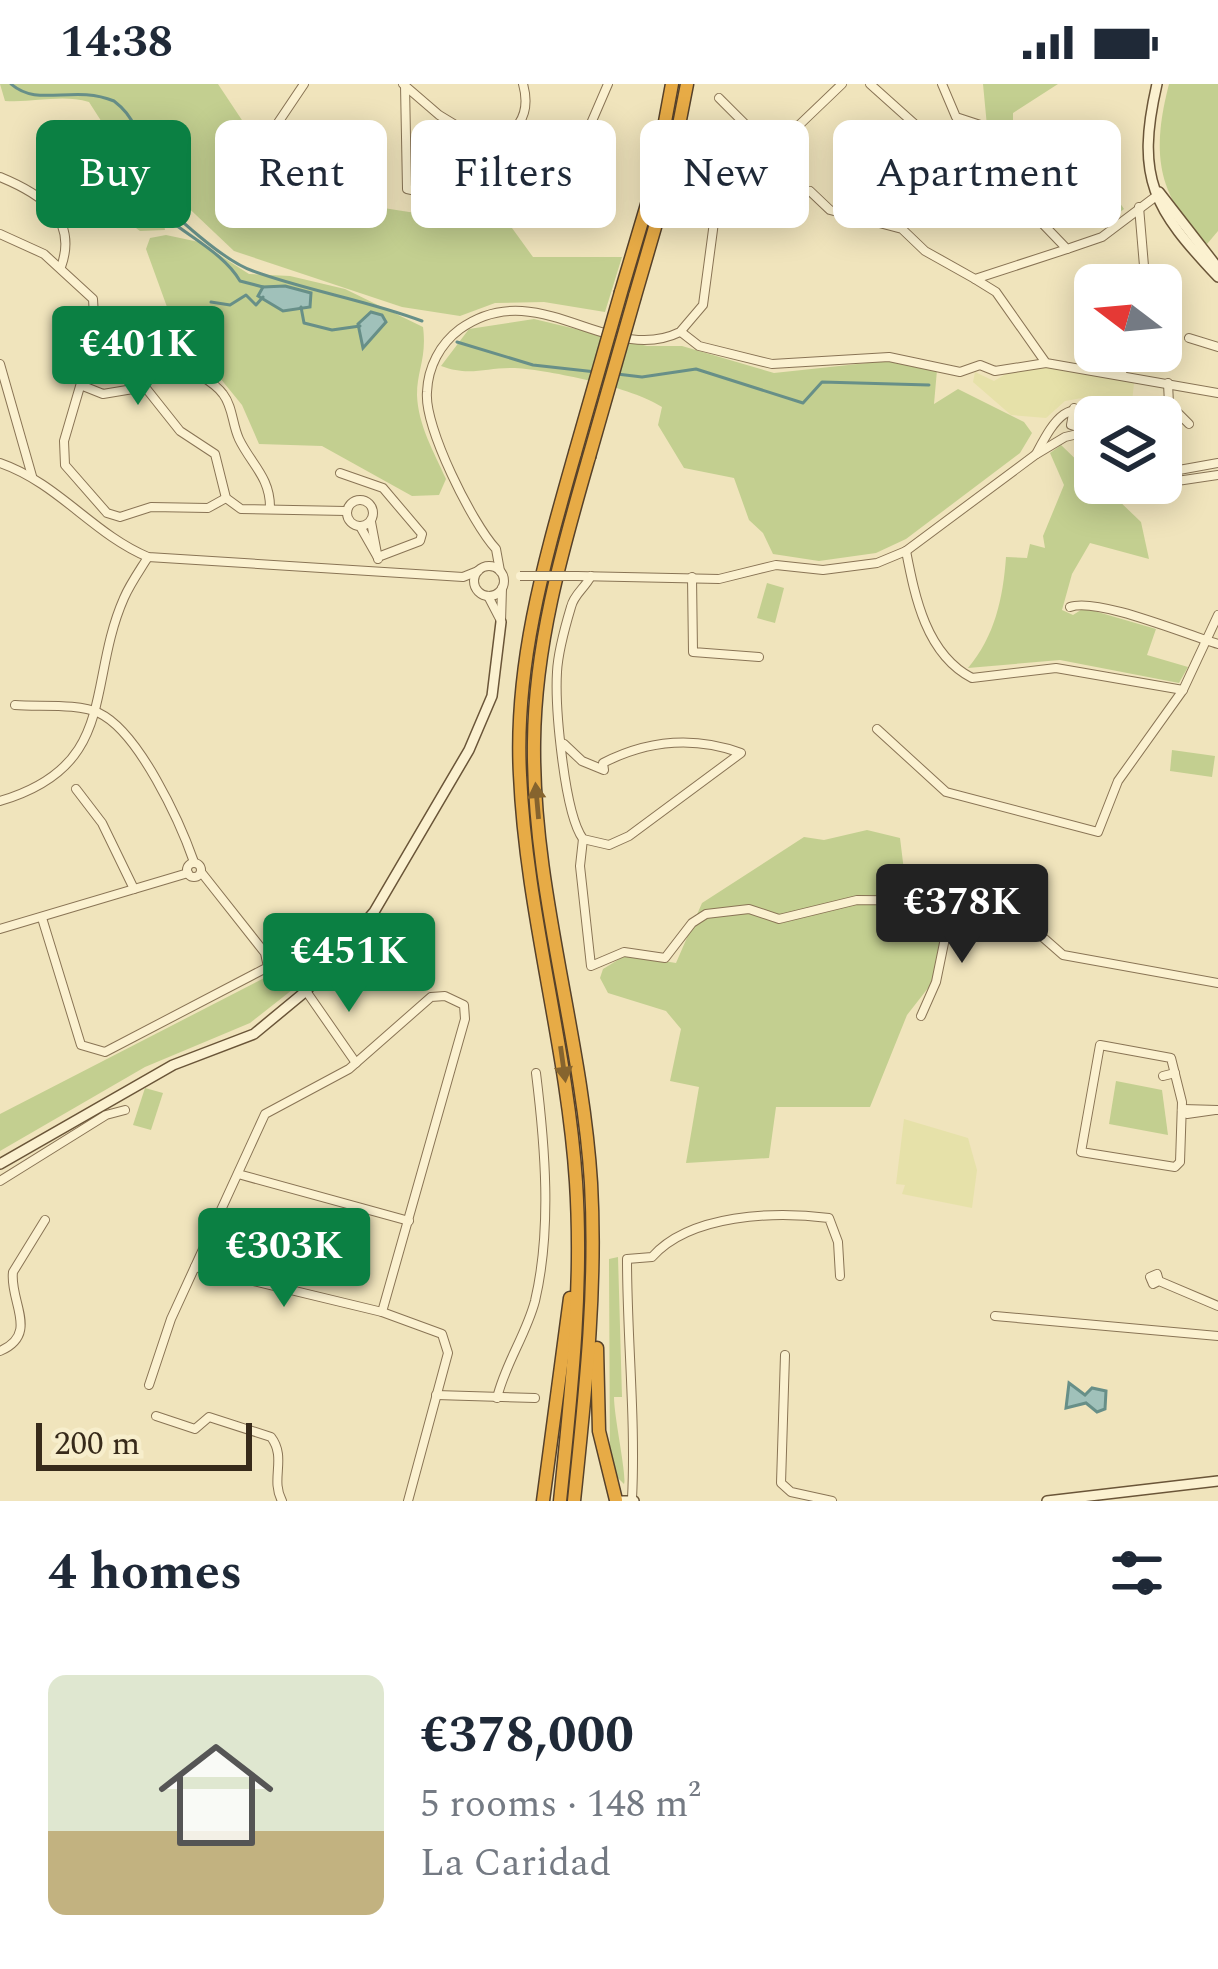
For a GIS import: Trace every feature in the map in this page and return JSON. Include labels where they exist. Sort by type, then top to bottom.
[{"type":"highway","points":[[560,1501],[578,1274],[568,1100],[519,772],[528,636],[628,294],[672,84]]},
{"type":"highway","points":[[628,294],[667,186],[687,84]]},
{"type":"highway","points":[[582,455],[546,621],[534,746],[543,858],[584,1100],[599,1431],[616,1501]]},
{"type":"highway","points":[[543,1501],[569,1300],[578,1274]]},
{"type":"highway","points":[[574,1501],[591,1320]]},
{"type":"street","points":[[280,120],[304,84]]},
{"type":"street","points":[[404,85],[451,124],[485,142],[510,135],[523,119],[527,108],[523,84]]},
{"type":"street","points":[[404,85],[407,189],[560,222],[573,201],[573,165],[608,84]]},
{"type":"street","points":[[804,120],[842,84]]},
{"type":"street","points":[[869,84],[910,120]]},
{"type":"street","points":[[942,84],[951,113],[961,120]]},
{"type":"street","points":[[1160,84],[1145,146],[1156,195],[1165,217],[1218,277]]},
{"type":"street","points":[[719,98],[741,120]]},
{"type":"street","points":[[0,177],[44,198],[55,209],[62,224],[61,267]]},
{"type":"street","points":[[810,191],[830,210],[902,229],[925,250],[996,292],[1046,363]]},
{"type":"street","points":[[975,279],[1102,237],[1156,195]]},
{"type":"street","points":[[1156,195],[1218,268]]},
{"type":"street","points":[[1139,207],[1144,264]]},
{"type":"street","points":[[0,1164],[134,1085],[254,1034],[305,991],[374,912],[469,750],[492,696],[501,622],[500,571],[429,418],[428,378],[446,342],[474,320],[501,311],[548,313],[638,338],[680,332],[704,305],[714,228]]},
{"type":"street","points":[[1047,228],[1067,249]]},
{"type":"street","points":[[0,234],[61,267],[93,299],[94,316],[75,347],[81,381],[64,441],[65,465],[107,513],[120,517],[151,507],[208,508],[226,498]]},
{"type":"street","points":[[680,332],[699,346],[772,364],[889,356],[960,371],[980,365],[995,371],[1046,363],[1218,393]]},
{"type":"street","points":[[1189,338],[1218,347]]},
{"type":"street","points":[[181,358],[189,372],[216,386],[228,401],[241,442],[266,479],[270,507]]},
{"type":"street","points":[[0,364],[32,477]]},
{"type":"street","points":[[1122,372],[1123,376]]},
{"type":"street","points":[[81,381],[103,394],[135,385],[154,392],[180,431],[215,454],[226,498],[241,509],[346,511],[378,557]]},
{"type":"street","points":[[1168,383],[1169,404],[1189,424]]},
{"type":"street","points":[[1035,455],[1057,417],[1074,408]]},
{"type":"street","points":[[463,577],[481,569],[520,576],[743,577],[791,564],[848,569],[906,551],[1035,455],[1074,437]]},
{"type":"street","points":[[0,463],[69,499],[111,538],[148,557],[463,577],[488,596],[501,622]]},
{"type":"street","points":[[1182,469],[1218,463]]},
{"type":"street","points":[[340,473],[383,488],[422,534],[420,541],[378,557]]},
{"type":"street","points":[[1182,480],[1218,475]]},
{"type":"street","points":[[346,511],[354,501],[365,500],[373,509],[377,569]]},
{"type":"street","points":[[358,526],[371,520]]},
{"type":"street","points":[[475,585],[492,546]]},
{"type":"street","points":[[906,551],[928,629],[964,674],[980,679],[1069,669],[1183,690]]},
{"type":"street","points":[[0,801],[63,771],[98,712],[123,599],[148,557]]},
{"type":"street","points":[[488,596],[520,576]]},
{"type":"street","points":[[591,576],[572,602],[558,661],[573,819],[583,839],[580,866],[592,966],[624,952],[665,958],[692,923],[706,914],[749,909],[779,919],[857,900],[976,901],[1013,913],[1064,956],[1218,983]]},
{"type":"street","points":[[692,577],[693,652],[759,657]]},
{"type":"street","points":[[1070,607],[1078,604],[1108,610],[1213,643]]},
{"type":"street","points":[[877,729],[946,792],[1097,832],[1118,781],[1213,643],[1218,615]]},
{"type":"street","points":[[15,704],[98,712],[151,770],[201,872],[268,963],[305,991],[356,1063]]},
{"type":"street","points":[[564,744],[582,761],[604,770],[603,763],[620,754],[668,742],[741,753],[629,836],[609,845],[583,839]]},
{"type":"street","points":[[722,748],[728,764]]},
{"type":"street","points":[[76,788],[102,823],[134,889]]},
{"type":"street","points":[[0,929],[188,873],[194,862]]},
{"type":"street","points":[[188,873],[194,877],[201,872]]},
{"type":"street","points":[[921,1016],[936,982],[952,904]]},
{"type":"street","points":[[42,918],[81,1045],[101,1053],[268,963]]},
{"type":"street","points":[[149,1385],[195,1267],[265,1114],[356,1063],[431,997],[445,996],[464,1005],[454,1066],[382,1312]]},
{"type":"street","points":[[1096,1046],[1167,1056],[1182,1110],[1178,1165],[1167,1169],[1080,1150],[1096,1046]]},
{"type":"street","points":[[497,1398],[536,1292],[544,1189],[536,1073]]},
{"type":"street","points":[[1163,1076],[1175,1073]]},
{"type":"street","points":[[0,1181],[106,1114],[125,1110]]},
{"type":"street","points":[[1182,1110],[1216,1110]]},
{"type":"street","points":[[238,1174],[409,1220]]},
{"type":"street","points":[[616,1501],[633,1500],[626,1259],[652,1257],[670,1237],[789,1213],[829,1218],[838,1242],[840,1276]]},
{"type":"street","points":[[0,1351],[10,1347],[23,1322],[13,1272],[45,1220]]},
{"type":"street","points":[[195,1267],[382,1312],[442,1334],[448,1353],[408,1501]]},
{"type":"street","points":[[1159,1281],[1218,1306]]},
{"type":"street","points":[[995,1316],[1218,1336]]},
{"type":"street","points":[[785,1355],[781,1483],[791,1492],[832,1501]]},
{"type":"street","points":[[436,1395],[535,1398]]},
{"type":"street","points":[[156,1416],[195,1429],[209,1417],[271,1437],[280,1456],[275,1481],[282,1501]]},
{"type":"street","points":[[1048,1501],[1218,1481]]},
{"type":"shaded area","points":[[1046,366],[1134,383],[1133,396],[1074,396],[1046,418],[1011,415],[973,382],[975,372],[994,381],[1011,371]]},
{"type":"shaded area","points":[[904,1119],[968,1138],[977,1170],[972,1208],[902,1194],[905,1185],[896,1184]]},
{"type":"green space","points":[[0,84],[218,84],[242,120],[215,120],[215,228],[387,228],[387,209],[411,212],[411,228],[512,228],[533,257],[622,257],[605,312],[544,302],[495,303],[460,316],[402,307],[234,251],[191,210],[191,120],[101,120],[89,102],[5,101]]},
{"type":"green space","points":[[983,84],[1058,84],[1013,113],[1013,120],[986,120]]},
{"type":"green space","points":[[1169,84],[1218,84],[1218,231],[1207,244],[1177,208],[1162,170],[1160,130]]},
{"type":"green space","points":[[166,235],[199,242],[249,274],[290,276],[345,289],[423,327],[418,406],[446,479],[439,495],[412,496],[322,446],[259,444],[242,405],[171,318],[146,249],[150,238]]},
{"type":"green space","points":[[534,319],[647,346],[682,346],[774,373],[886,361],[937,370],[934,404],[958,389],[1024,422],[1032,433],[1020,453],[906,539],[876,553],[819,561],[773,554],[763,533],[749,520],[734,478],[684,468],[658,425],[662,407],[612,387],[549,372],[515,368],[461,371],[441,366],[469,329]]},
{"type":"green space","points":[[1061,445],[1074,458],[1074,504],[1122,504],[1141,522],[1149,559],[1090,543],[1072,574],[1062,610],[1073,615],[1084,608],[1156,629],[1147,655],[1188,667],[1179,683],[1060,660],[968,668],[996,616],[1006,557],[1027,558],[1030,544],[1045,548],[1043,536],[1064,485],[1050,453]]},
{"type":"green space","points":[[767,583],[784,588],[775,623],[757,618]]},
{"type":"green space","points":[[1172,750],[1215,756],[1212,777],[1170,771]]},
{"type":"green space","points":[[867,830],[900,838],[908,903],[945,912],[932,983],[907,1015],[870,1107],[776,1107],[769,1158],[686,1163],[699,1087],[670,1081],[681,1029],[666,1011],[608,993],[600,978],[603,969],[626,955],[676,963],[702,903],[804,837],[824,840]]},
{"type":"green space","points":[[274,973],[292,990],[250,1023],[145,1067],[0,1151],[0,1114]]},
{"type":"green space","points":[[1116,1081],[1162,1090],[1168,1135],[1109,1124]]},
{"type":"green space","points":[[145,1088],[163,1093],[151,1130],[133,1125]]},
{"type":"green space","points":[[618,1257],[622,1397],[614,1397],[624,1484],[610,1470],[609,1259]]},
{"type":"water","points":[[285,286],[311,293],[310,307],[283,311],[258,296],[263,287]]},
{"type":"water","points":[[371,312],[382,315],[386,322],[363,348],[358,324]]},
{"type":"water","points":[[1069,1383],[1085,1395],[1092,1388],[1106,1391],[1105,1409],[1097,1412],[1086,1403],[1066,1408]]},
{"type":"waterway","points":[[11,84],[33,94],[99,96],[114,101],[133,124],[142,168],[153,191],[199,236],[241,266],[422,321]]},
{"type":"waterway","points":[[181,228],[221,258],[240,281],[263,287]]},
{"type":"waterway","points":[[211,302],[230,305],[246,295],[256,305],[263,297]]},
{"type":"waterway","points":[[301,307],[304,323],[332,330],[360,326]]},
{"type":"waterway","points":[[457,342],[533,365],[596,372]]},
{"type":"waterway","points":[[617,374],[642,377],[696,369],[803,403],[822,382],[929,385]]}]
